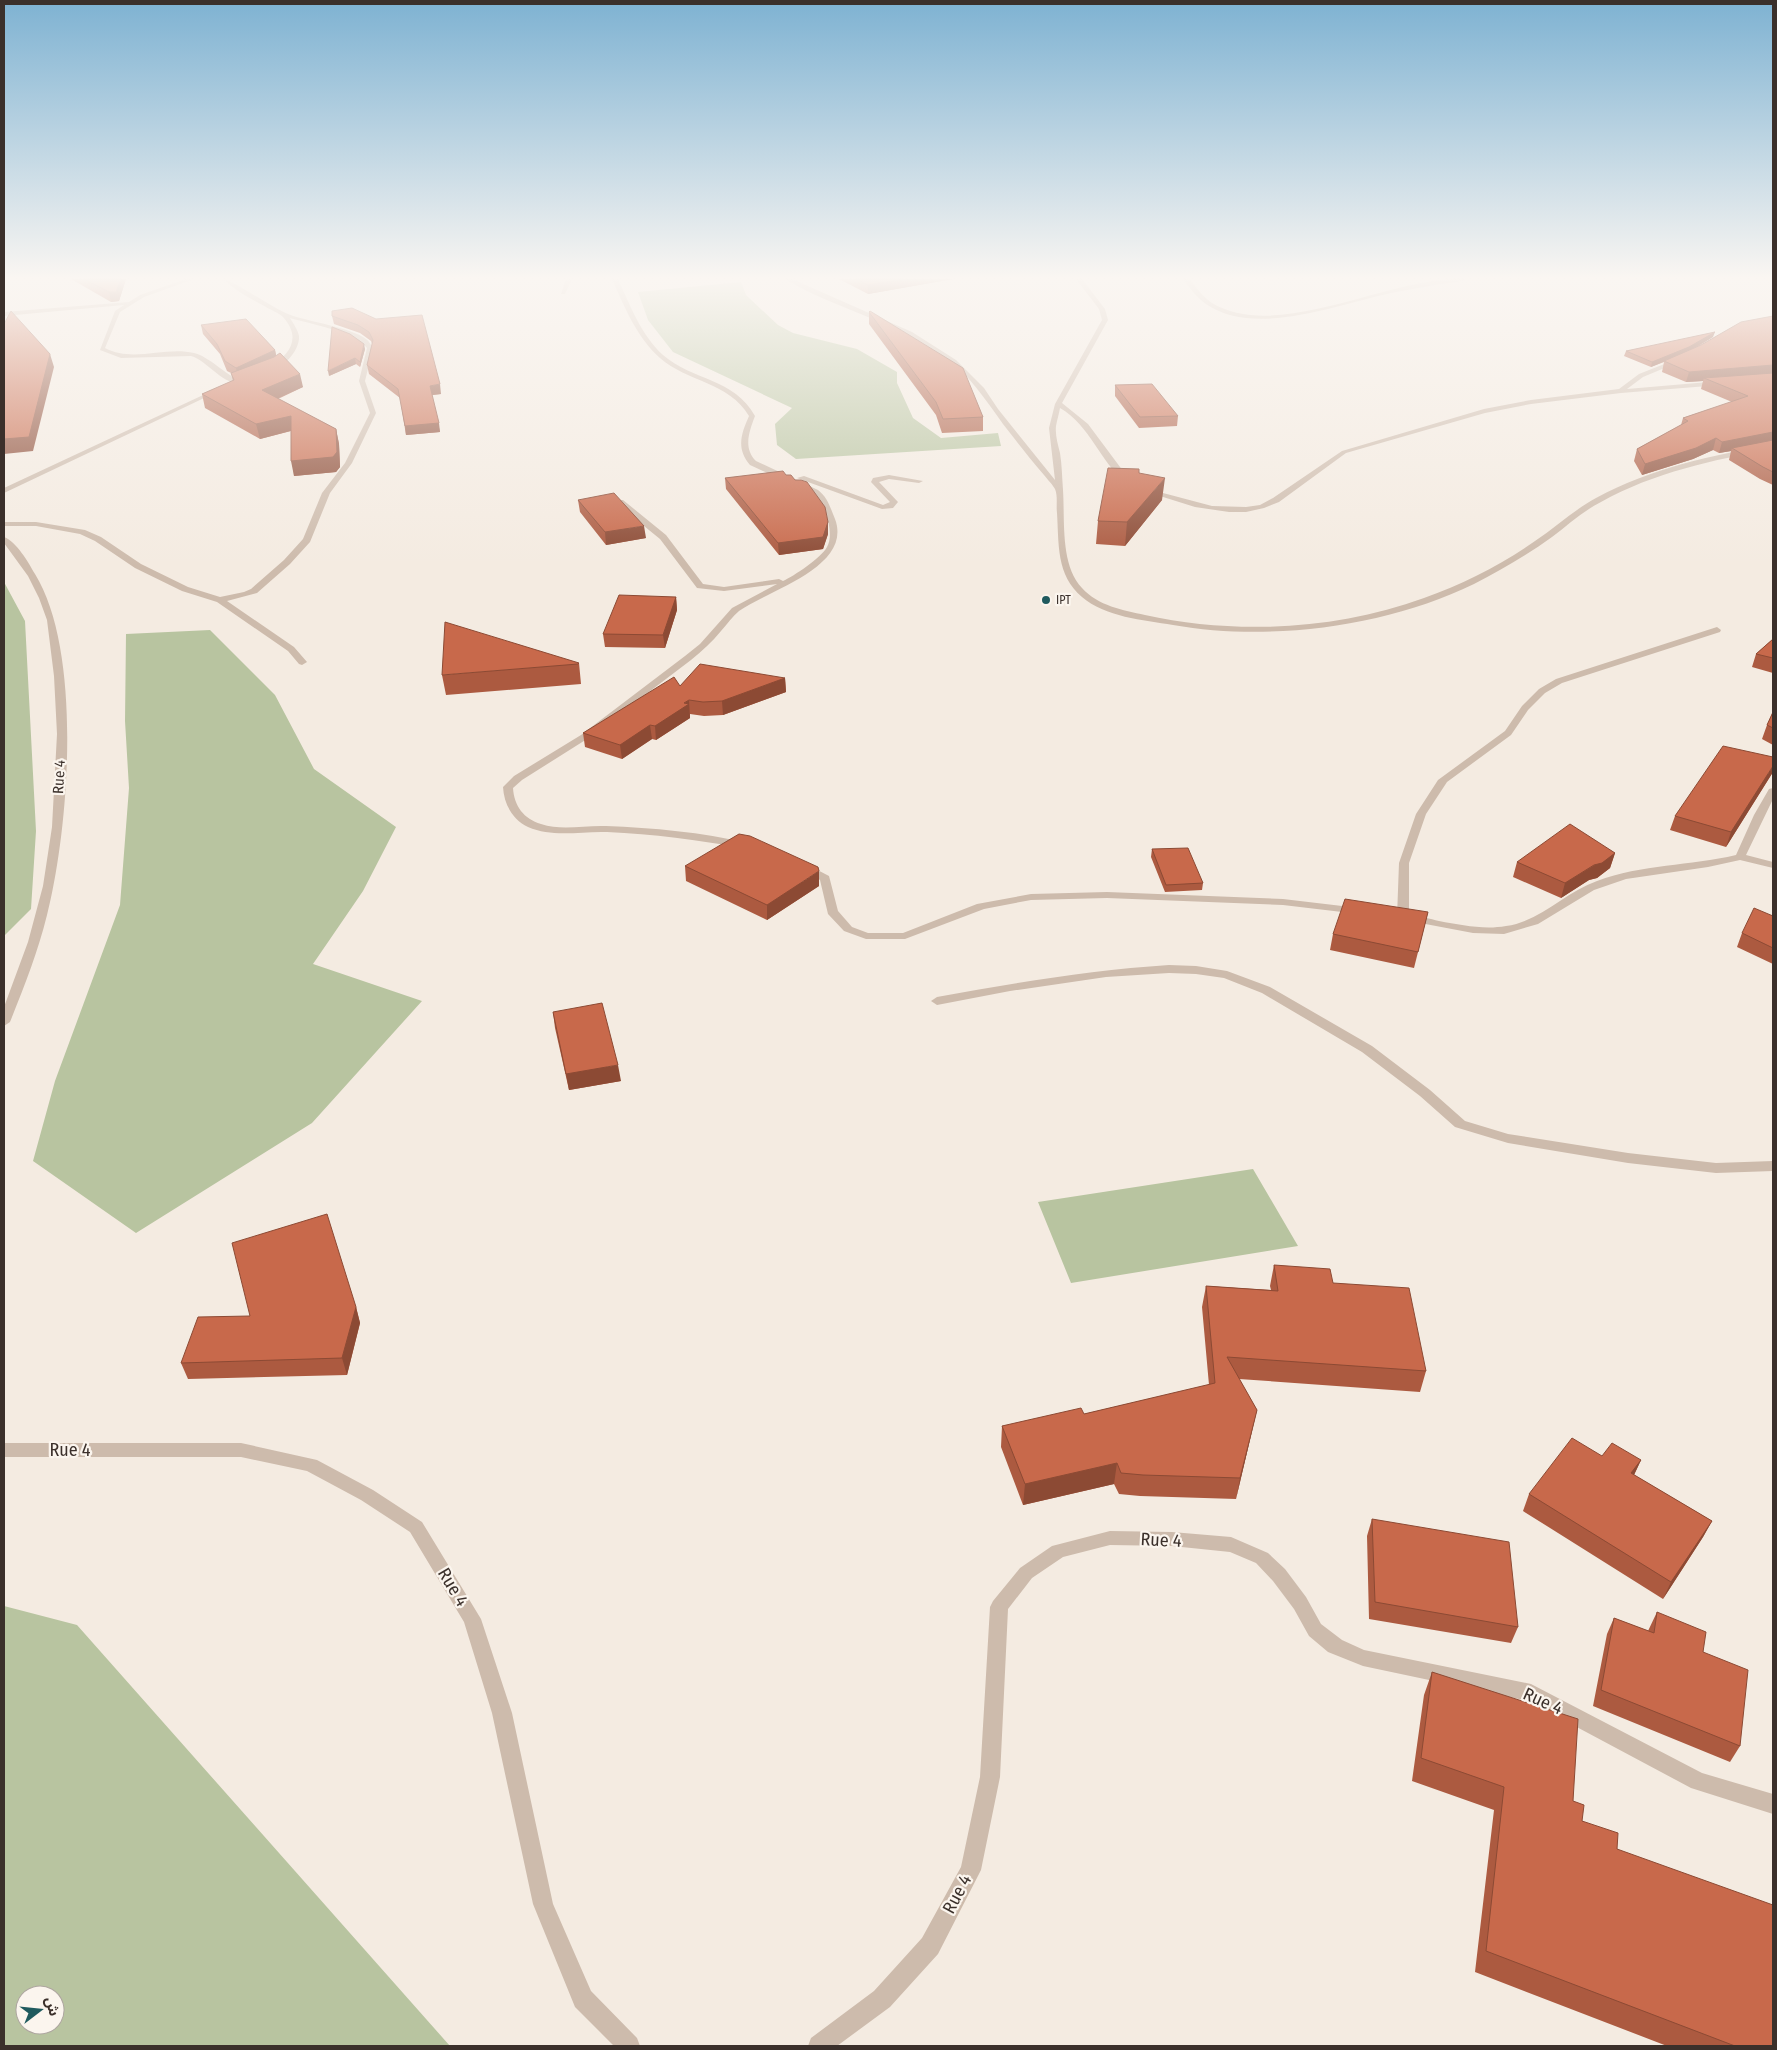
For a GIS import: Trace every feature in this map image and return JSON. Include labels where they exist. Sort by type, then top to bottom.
[{"type":"street","points":[[223,375],[238,382]]},
{"type":"street","points":[[220,600],[254,591],[300,549],[307,540],[326,493],[348,463],[373,413],[362,381],[364,375]]},
{"type":"street","points":[[692,375],[740,398],[749,407],[752,416],[745,434],[743,448],[746,458],[816,492],[823,498],[834,527],[831,548],[799,577],[765,592],[735,610],[703,646],[688,658],[590,732],[518,778],[508,787],[508,799],[522,818],[532,825],[550,829],[604,829],[690,835],[757,847]]},
{"type":"street","points":[[968,375],[982,389],[995,410],[1060,491]]},
{"type":"street","points":[[1074,375],[1058,404],[1052,428],[1060,491],[1064,565],[1070,581],[1083,595],[1096,603],[1149,619],[1198,626],[1287,629],[1359,618],[1456,590],[1508,563],[1598,500],[1666,470],[1719,457],[1773,447]]},
{"type":"street","points":[[1621,391],[1642,375]]},
{"type":"street","points":[[4,491],[246,378]]},
{"type":"street","points":[[1141,487],[1178,500],[1207,507],[1238,510],[1264,507],[1344,452],[1484,411],[1531,402],[1621,391],[1727,382]]},
{"type":"street","points":[[1058,404],[1068,409],[1082,421],[1120,473],[1133,483]]},
{"type":"street","points":[[754,463],[822,484],[882,507],[890,506],[894,502],[878,487],[875,482],[876,480],[889,477],[918,481]]},
{"type":"street","points":[[619,501],[663,538],[679,556],[700,586],[724,589],[799,577]]},
{"type":"street","points":[[4,524],[36,524],[82,532],[154,574],[185,589],[220,600],[292,649],[302,662]]},
{"type":"street","name":"Rue 4","points":[[4,539],[16,551],[28,570],[51,619],[57,652],[62,708],[56,834],[42,914],[18,989],[4,1022]]},
{"type":"street","points":[[1717,630],[1559,682],[1542,691],[1525,708],[1508,733],[1443,780],[1421,814],[1404,863],[1399,917],[1486,932],[1508,931],[1532,923],[1594,884],[1623,876],[1721,862],[1740,856],[1773,865]]},
{"type":"street","points":[[1740,856],[1759,815],[1773,791]]},
{"type":"street","points":[[795,861],[825,878],[832,912],[848,929],[866,936],[905,936],[982,906],[1031,897],[1107,895],[1284,902],[1369,912]]},
{"type":"street","points":[[937,1001],[1010,987],[1106,973],[1169,969],[1196,970],[1227,975],[1266,990],[1367,1049],[1424,1093],[1460,1124],[1508,1138],[1628,1158],[1716,1168],[1773,1166]]},
{"type":"street","name":"Rue 4","points":[[4,1450],[241,1450],[311,1465],[367,1495],[416,1527],[472,1619],[502,1713],[543,1904],[582,1999],[629,2046]]},
{"type":"street","name":"Rue 4","points":[[820,2046],[882,1999],[930,1946],[971,1870],[990,1778],[999,1606],[1026,1573],[1058,1551],[1110,1538],[1172,1539],[1231,1545],[1262,1558],[1279,1575],[1300,1603],[1315,1630],[1335,1646],[1363,1658],[1531,1693],[1698,1781],[1773,1804]]},
{"type":"green space","points":[[721,375],[897,375],[897,383],[913,418],[941,438],[998,433],[1001,446],[796,459],[777,445],[775,424],[792,408]]},
{"type":"green space","points":[[4,582],[25,621],[36,831],[31,909],[4,936]]},
{"type":"green space","points":[[210,630],[275,695],[314,769],[396,827],[363,891],[313,964],[422,1001],[312,1123],[136,1233],[33,1161],[55,1081],[120,905],[129,788],[125,721],[126,634]]},
{"type":"green space","points":[[1253,1169],[1298,1246],[1071,1283],[1038,1202]]},
{"type":"green space","points":[[4,1606],[77,1625],[450,2046],[4,2046]]},
{"type":"building","points":[[4,375],[45,375],[29,437],[4,439]]},
{"type":"building","points":[[232,375],[298,375],[262,390],[336,429],[337,452],[333,457],[291,461],[291,416],[256,424],[202,394],[234,380]]},
{"type":"building","points":[[379,375],[438,375],[440,384],[430,386],[439,423],[405,426],[398,389]]},
{"type":"building","points":[[916,375],[966,375],[983,417],[943,419],[936,402]]},
{"type":"building","points":[[1773,375],[1773,432],[1722,442],[1716,438],[1696,448],[1645,464],[1637,449],[1688,421],[1683,418],[1748,396],[1704,378]]},
{"type":"building","points":[[1152,384],[1178,416],[1140,417],[1115,385]]},
{"type":"building","points":[[1773,440],[1773,472],[1732,448]]},
{"type":"building","points":[[1108,468],[1139,469],[1139,473],[1165,478],[1127,522],[1098,521]]},
{"type":"building","points":[[783,471],[786,475],[791,475],[795,480],[807,482],[825,507],[828,522],[823,537],[778,543],[725,478]]},
{"type":"building","points":[[614,493],[644,526],[605,532],[578,500]]},
{"type":"building","points":[[619,595],[676,597],[663,635],[603,634]]},
{"type":"building","points":[[445,622],[579,663],[442,675]]},
{"type":"building","points":[[1773,639],[1773,658],[1756,654]]},
{"type":"building","points":[[700,664],[785,678],[722,701],[703,702],[689,700],[684,703],[689,704],[655,726],[650,725],[620,745],[583,733],[674,677],[680,686]]},
{"type":"building","points":[[1773,712],[1773,728],[1767,725]]},
{"type":"building","points":[[1723,746],[1773,757],[1773,766],[1731,832],[1675,816]]},
{"type":"building","points":[[1570,824],[1615,853],[1602,863],[1594,865],[1565,883],[1517,862]]},
{"type":"building","points":[[739,834],[750,836],[818,867],[819,871],[767,905],[685,866]]},
{"type":"building","points":[[1188,848],[1203,883],[1166,885],[1152,849]]},
{"type":"building","points":[[1345,899],[1428,912],[1418,952],[1333,934]]},
{"type":"building","points":[[1754,908],[1773,916],[1773,948],[1742,933]]},
{"type":"building","points":[[602,1003],[618,1065],[566,1074],[553,1012]]},
{"type":"building","points":[[327,1214],[356,1307],[342,1358],[181,1363],[198,1317],[250,1316],[232,1243]]},
{"type":"building","points":[[1274,1265],[1330,1269],[1333,1283],[1409,1288],[1426,1371],[1227,1357],[1257,1410],[1240,1478],[1121,1473],[1117,1463],[1025,1484],[1002,1426],[1081,1408],[1084,1414],[1215,1383],[1206,1286],[1278,1291]]},
{"type":"building","points":[[1572,1438],[1602,1456],[1612,1443],[1641,1460],[1631,1473],[1712,1521],[1671,1582],[1529,1494]]},
{"type":"building","points":[[1372,1519],[1509,1542],[1518,1627],[1375,1602]]},
{"type":"building","points":[[1657,1612],[1706,1632],[1703,1652],[1748,1670],[1740,1746],[1601,1690],[1614,1618],[1654,1633]]},
{"type":"building","points":[[1432,1672],[1578,1719],[1573,1801],[1584,1805],[1582,1821],[1618,1833],[1617,1849],[1773,1905],[1773,2046],[1735,2046],[1486,1951],[1504,1787],[1421,1758]]},
{"type":"place","name":"IPT","points":[[1046,600]]}]
